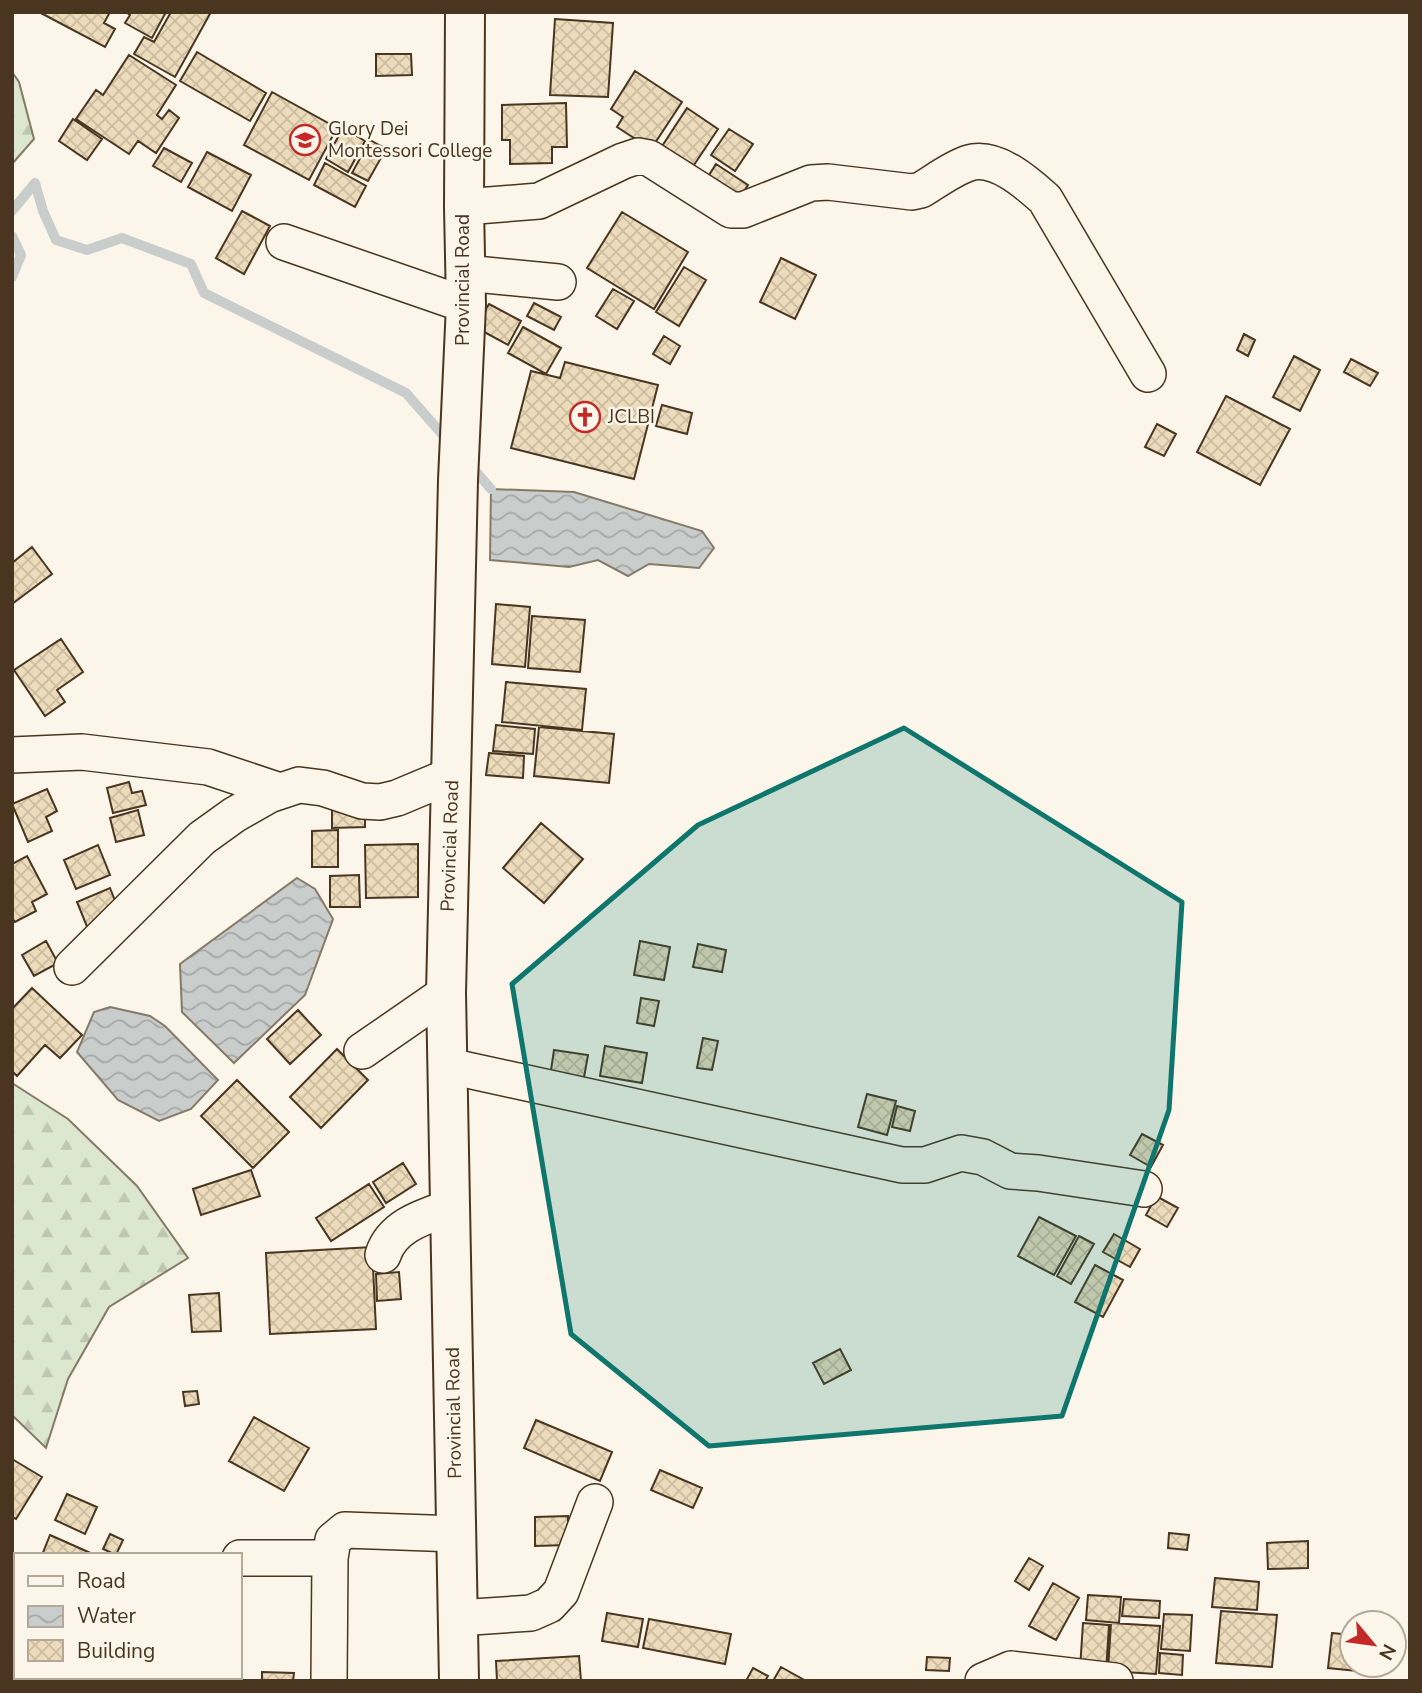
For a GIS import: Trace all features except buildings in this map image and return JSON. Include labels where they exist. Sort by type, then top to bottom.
[{"type":"main road","name":"Provincial Road","points":[[459,1681],[446,993],[465,289],[465,12]]},
{"type":"street","points":[[464,207],[539,201],[638,156],[649,158],[730,210],[743,210],[811,183],[828,182],[912,192],[921,190],[969,163],[985,161],[1028,184],[1045,199],[1148,374]]},
{"type":"street","points":[[284,242],[465,289],[558,282]]},
{"type":"street","points":[[12,755],[82,752],[208,767],[280,791]]},
{"type":"street","points":[[72,967],[202,838],[234,815],[280,791],[299,785],[323,788],[362,801],[380,802],[397,798],[452,775]]},
{"type":"street","points":[[362,1051],[446,993]]},
{"type":"street","points":[[449,1066],[902,1165],[925,1165],[961,1153],[983,1157],[1010,1171],[1144,1189]]},
{"type":"street","points":[[383,1255],[391,1238],[411,1223],[449,1208]]},
{"type":"street","points":[[458,1618],[531,1613],[548,1605],[561,1592],[595,1502]]},
{"type":"street","points":[[329,1681],[332,1540],[345,1531],[457,1534]]},
{"type":"street","points":[[242,1558],[330,1558]]},
{"type":"street","points":[[983,1681],[1011,1669],[1115,1681]]},
{"type":"highlighted area","points":[[904,728],[1182,902],[1169,1110],[1062,1416],[709,1446],[571,1334],[512,984],[698,825]]},
{"type":"green space","points":[[12,72],[19,82],[34,139],[12,164]]},
{"type":"green space","points":[[12,1083],[68,1119],[137,1186],[188,1258],[109,1307],[68,1379],[46,1448],[12,1415]]},
{"type":"water","points":[[491,489],[574,492],[702,531],[714,548],[699,568],[649,564],[628,576],[598,560],[569,567],[490,560]]},
{"type":"water","points":[[297,878],[315,889],[333,919],[305,995],[234,1063],[182,1012],[180,964]]},
{"type":"water","points":[[110,1007],[150,1016],[165,1026],[218,1080],[191,1109],[159,1121],[118,1100],[77,1052],[94,1012]]},
{"type":"waterway","points":[[12,211],[35,183],[43,211],[56,240],[87,250],[122,238],[191,264],[204,293],[406,393],[449,442]]},
{"type":"waterway","points":[[12,236],[21,255],[12,277]]},
{"type":"waterway","points":[[471,466],[491,489]]},
{"type":"place","name":"Glory Dei Montessori College","points":[[305,140]]},
{"type":"place","name":"JCLBI","points":[[585,417]]}]
